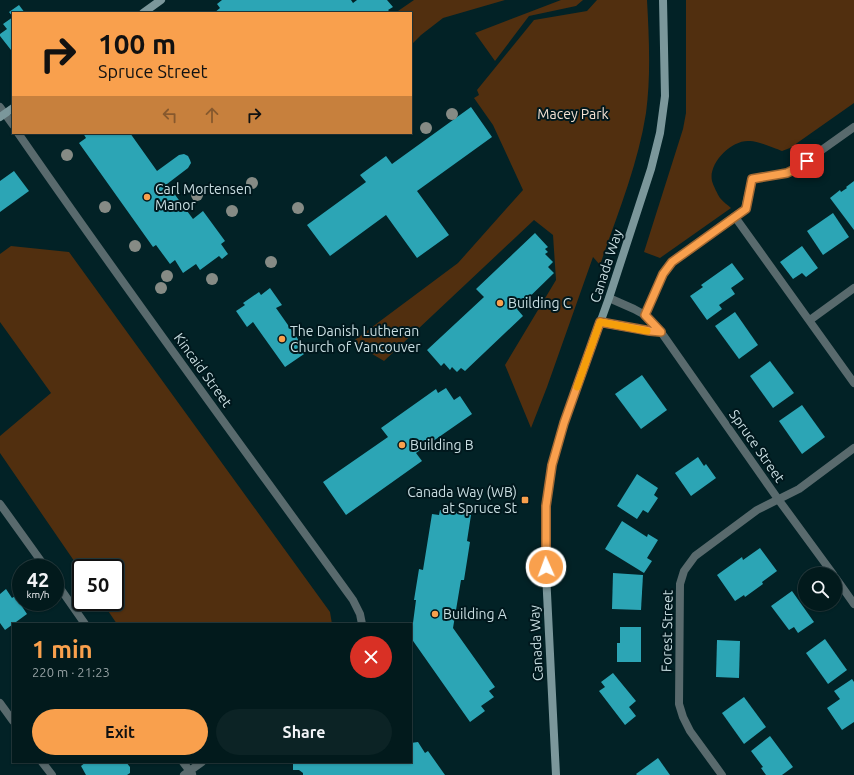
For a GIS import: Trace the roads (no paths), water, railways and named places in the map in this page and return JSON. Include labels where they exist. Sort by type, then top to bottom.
[{"type":"main road","points":[[143,12],[161,0]]},
{"type":"main road","name":"Canada Way","points":[[556,775],[545,553],[546,506],[552,465],[564,423],[609,298],[651,170],[660,134],[665,96],[663,0]]},
{"type":"main road","points":[[2,113],[12,108]]},
{"type":"street","points":[[2,113],[12,124]]},
{"type":"street","points":[[645,315],[663,274],[672,262],[746,209],[752,179],[787,173],[795,169],[854,127]]},
{"type":"street","name":"Kincaid Street","points":[[19,134],[353,600],[360,614],[362,623]]},
{"type":"street","points":[[735,217],[854,383]]},
{"type":"street","points":[[810,320],[854,288]]},
{"type":"street","name":"Spruce Street","points":[[609,298],[645,315],[661,332],[778,499],[828,567]]},
{"type":"street","points":[[600,322],[661,332]]},
{"type":"street","name":"Forest Street","points":[[722,775],[690,731],[683,718],[679,704],[680,584],[684,571],[695,556],[757,510],[799,489],[854,448]]},
{"type":"street","points":[[0,504],[40,559]]},
{"type":"street","points":[[842,587],[854,604]]},
{"type":"street","points":[[64,594],[84,623]]},
{"type":"street","points":[[0,703],[12,720]]},
{"type":"street","points":[[43,763],[52,775]]},
{"type":"street","points":[[184,763],[189,774],[201,763]]},
{"type":"place","name":"Carl Mortensen Manor","points":[[147,197]]},
{"type":"place","name":"Building C","points":[[500,303]]},
{"type":"place","name":"The Danish Lutheran Church of Vancouver","points":[[282,339]]},
{"type":"place","name":"Building B","points":[[402,445]]},
{"type":"place","name":"Canada Way (WB) at Spruce St","points":[[525,500]]},
{"type":"place","name":"Building A","points":[[435,614]]},
{"type":"park label","name":"Macey Park","points":[[573,114]]}]
